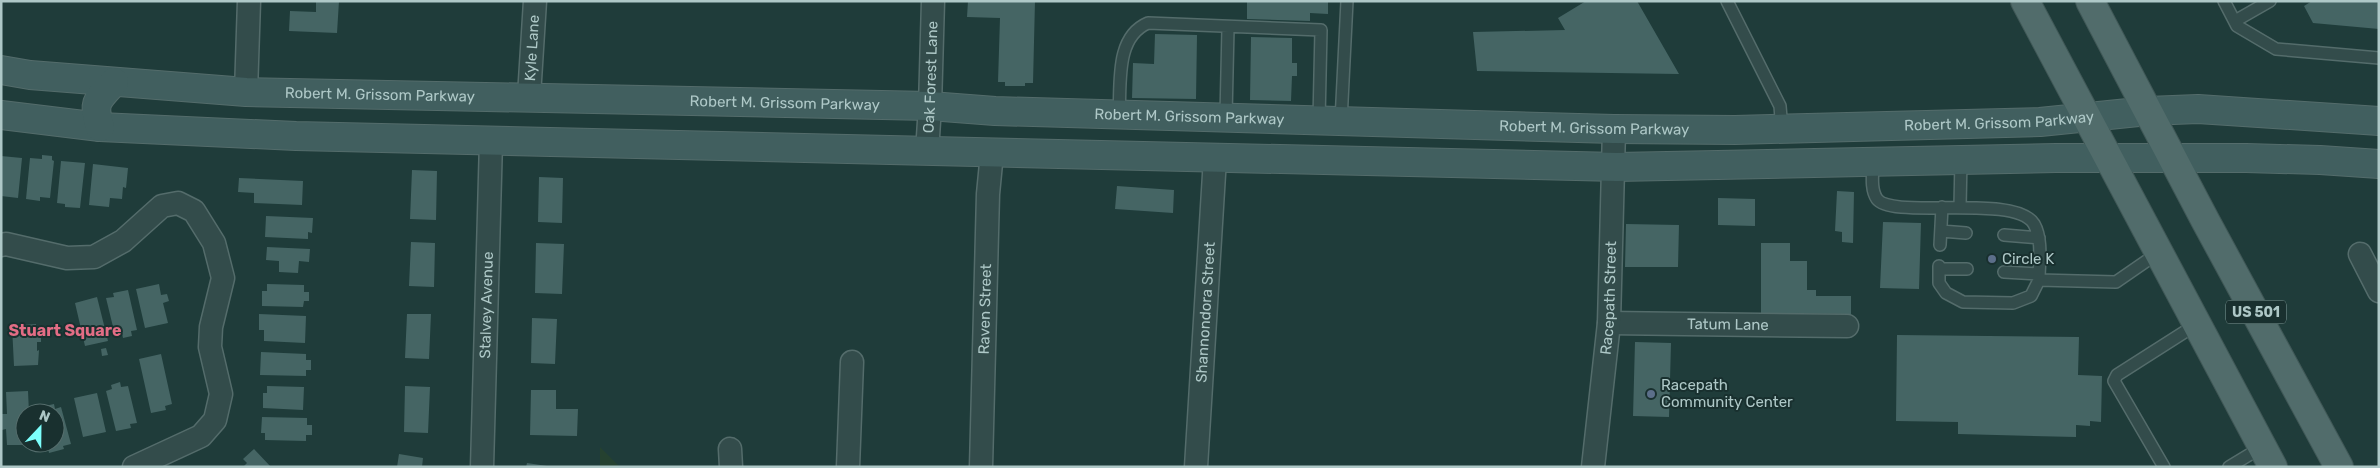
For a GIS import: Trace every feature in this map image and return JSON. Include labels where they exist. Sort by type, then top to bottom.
[{"type":"main road","points":[[2025,1],[2267,457]]},
{"type":"main road","name":"US 501","points":[[2090,1],[2172,158],[2339,467]]},
{"type":"main road","name":"Robert M. Grissom Parkway","points":[[1,70],[114,82],[246,92],[529,96],[930,106],[995,111],[1226,116],[1330,121],[1614,129],[1782,130],[1973,125],[2086,118],[2148,111],[2198,109],[2239,110],[2379,121]]},
{"type":"main road","points":[[100,127],[95,111],[98,99],[114,82]]},
{"type":"main road","points":[[1,115],[100,127],[491,142],[1614,167],[1961,159],[2108,158],[2320,160],[2379,164]]},
{"type":"street","points":[[246,92],[249,1]]},
{"type":"street","name":"Kyle Lane","points":[[529,96],[535,1]]},
{"type":"street","name":"Oak Forest Lane","points":[[926,152],[930,106],[933,1]]},
{"type":"street","name":"Racepath Street","points":[[1593,467],[1609,323],[1614,129]]},
{"type":"street","name":"Stalvey Avenue","points":[[482,467],[491,142]]},
{"type":"street","name":"Raven Street","points":[[981,467],[988,194],[992,153]]},
{"type":"street","name":"Shannondora Street","points":[[1196,467],[1215,158]]},
{"type":"street","points":[[1,246],[6,244],[68,258],[94,257],[123,240],[162,206],[178,203],[194,212],[214,243],[223,278],[211,327],[210,347],[221,394],[215,420],[201,436],[134,467]]},
{"type":"street","points":[[2360,254],[2379,291]]},
{"type":"street","name":"Tatum Lane","points":[[1609,323],[1847,326]]},
{"type":"street","points":[[848,467],[852,362]]},
{"type":"lane","points":[[1330,121],[1347,1]]},
{"type":"lane","points":[[1727,1],[1780,106],[1782,130]]},
{"type":"lane","points":[[2224,1],[2237,26],[2276,49],[2379,58]]},
{"type":"lane","points":[[2234,21],[2270,1]]},
{"type":"lane","points":[[1119,114],[1122,62],[1128,40],[1136,28],[1148,23],[1228,28],[1321,30],[1330,121]]},
{"type":"lane","points":[[1226,116],[1228,28]]},
{"type":"lane","points":[[1960,208],[1961,159]]},
{"type":"lane","points":[[1874,161],[1873,191],[1878,200],[1892,207],[1942,207],[2014,212],[2033,222],[2039,238],[2039,277],[2031,296],[2013,303],[1963,302],[1946,293],[1939,283],[1939,267],[1967,269]]},
{"type":"lane","points":[[1940,245],[1942,207]]},
{"type":"lane","points":[[1941,231],[1966,233]]},
{"type":"lane","points":[[2004,235],[2039,238]]},
{"type":"lane","points":[[2004,272],[2039,277],[2116,282],[2158,253]]},
{"type":"lane","points":[[2164,467],[2114,381],[2116,375],[2197,324]]},
{"type":"lane","points":[[2229,467],[2267,457]]},
{"type":"green space","points":[[600,447],[620,467],[600,467]]},
{"type":"building","points":[[316,1],[339,1],[337,33],[289,31],[290,11],[316,12]]},
{"type":"building","points":[[968,1],[1035,1],[1033,83],[1025,83],[1025,86],[1005,86],[1005,82],[998,82],[1000,18],[967,17]]},
{"type":"building","points":[[1247,1],[1328,1],[1328,14],[1310,13],[1310,21],[1247,19]]},
{"type":"building","points":[[1586,1],[1637,1],[1679,74],[1477,71],[1473,32],[1565,30],[1558,18]]},
{"type":"building","points":[[2312,1],[2379,1],[2379,29],[2313,23],[2304,6]]},
{"type":"building","points":[[1155,34],[1197,35],[1196,99],[1132,98],[1133,63],[1154,64]]},
{"type":"building","points":[[1251,37],[1292,38],[1292,63],[1297,63],[1297,76],[1292,76],[1291,101],[1250,100]]},
{"type":"building","points":[[42,155],[52,156],[54,161],[50,198],[40,197],[40,201],[26,199],[30,158],[42,159]]},
{"type":"building","points":[[1,156],[22,158],[18,198],[1,196]]},
{"type":"building","points":[[61,161],[85,163],[80,208],[65,207],[65,204],[57,203]]},
{"type":"building","points":[[93,164],[128,168],[126,188],[123,187],[122,199],[110,198],[109,207],[89,205]]},
{"type":"building","points":[[412,170],[437,171],[436,220],[410,219]]},
{"type":"building","points":[[539,177],[563,178],[562,223],[538,222]]},
{"type":"building","points":[[239,178],[303,181],[302,205],[254,203],[254,193],[238,192]]},
{"type":"building","points":[[1117,186],[1174,190],[1173,213],[1115,209]]},
{"type":"building","points":[[1837,191],[1854,192],[1853,243],[1842,242],[1842,232],[1835,231]]},
{"type":"building","points":[[1718,198],[1755,199],[1755,226],[1718,225]]},
{"type":"building","points":[[266,216],[313,218],[312,233],[308,232],[308,239],[265,237]]},
{"type":"building","points":[[1883,222],[1921,223],[1919,289],[1880,288]]},
{"type":"building","points":[[1626,224],[1679,225],[1678,267],[1625,267]]},
{"type":"building","points":[[411,242],[435,243],[434,287],[409,286]]},
{"type":"building","points":[[536,243],[564,244],[562,294],[535,293]]},
{"type":"building","points":[[1761,243],[1790,243],[1790,261],[1807,261],[1807,290],[1816,290],[1816,296],[1851,296],[1851,314],[1761,313]]},
{"type":"building","points":[[267,247],[310,249],[309,262],[299,261],[298,273],[279,272],[279,261],[266,260]]},
{"type":"building","points":[[159,284],[161,295],[167,294],[169,301],[163,303],[168,323],[145,328],[136,289]]},
{"type":"building","points":[[267,284],[304,285],[304,292],[309,292],[309,301],[304,301],[303,307],[262,306],[262,291],[267,291]]},
{"type":"building","points":[[128,290],[137,330],[131,331],[132,336],[123,338],[122,333],[115,335],[106,298],[114,297],[113,293]]},
{"type":"building","points":[[97,297],[108,341],[85,346],[75,303]]},
{"type":"building","points":[[259,314],[306,316],[305,343],[264,341],[264,330],[259,330]]},
{"type":"building","points":[[407,314],[431,314],[429,359],[405,358]]},
{"type":"building","points":[[532,318],[557,319],[555,364],[531,363]]},
{"type":"building","points":[[36,324],[36,335],[41,334],[41,342],[37,342],[37,351],[39,350],[38,365],[14,366],[12,326]]},
{"type":"building","points":[[1897,335],[2079,337],[2078,375],[2102,376],[2101,422],[2090,421],[2090,426],[2076,425],[2076,437],[1958,434],[1958,422],[1896,421]]},
{"type":"building","points":[[1635,342],[1671,343],[1669,417],[1633,416]]},
{"type":"building","points":[[106,348],[108,355],[102,356],[101,349]]},
{"type":"building","points":[[261,352],[306,354],[306,360],[311,360],[311,370],[306,370],[306,376],[260,375]]},
{"type":"building","points":[[161,354],[172,404],[165,406],[166,410],[151,413],[139,359]]},
{"type":"building","points":[[120,382],[121,387],[128,386],[137,423],[130,424],[131,428],[116,431],[106,391],[112,389],[111,385]]},
{"type":"building","points":[[267,386],[304,387],[303,410],[263,408],[263,393],[267,393]]},
{"type":"building","points":[[405,386],[430,387],[428,433],[404,432]]},
{"type":"building","points":[[531,390],[556,390],[556,409],[578,409],[577,436],[530,435]]},
{"type":"building","points":[[28,391],[29,403],[15,403],[15,445],[7,445],[6,429],[2,430],[2,414],[7,414],[6,392]]},
{"type":"building","points":[[97,393],[106,432],[83,437],[74,398]]},
{"type":"building","points":[[262,417],[307,418],[307,425],[312,425],[312,435],[306,435],[306,441],[265,440],[265,433],[261,433]]},
{"type":"building","points":[[65,422],[71,444],[65,446]]},
{"type":"building","points":[[254,449],[271,467],[243,467],[247,463],[243,459]]},
{"type":"building","points":[[399,454],[423,458],[422,467],[397,467]]},
{"type":"building","points":[[527,463],[547,466],[547,467],[526,467]]},
{"type":"place","name":"Circle K","points":[[1992,259]]},
{"type":"place","name":"Racepath Community Center","points":[[1651,394]]},
{"type":"district","name":"Stuart Square","points":[[65,330]]}]
